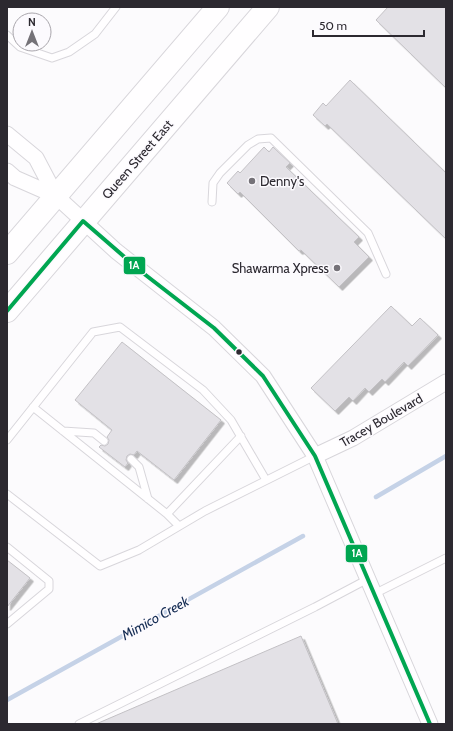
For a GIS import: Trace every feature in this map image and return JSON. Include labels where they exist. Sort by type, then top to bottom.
[{"type":"main road","points":[[7,253],[218,7]]},
{"type":"main road","name":"Queen Street East","points":[[7,311],[268,7]]},
{"type":"street","points":[[7,134],[36,158],[56,196],[143,273],[214,328],[263,376],[315,456],[430,724]]},
{"type":"street","points":[[7,171],[14,178],[56,196]]},
{"type":"street","name":"Tracey Boulevard","points":[[315,456],[352,438],[446,382]]},
{"type":"lane","points":[[7,35],[20,47],[52,58],[69,52],[95,34],[116,7]]},
{"type":"lane","points":[[212,202],[213,183],[220,173],[248,145],[258,139],[271,138],[368,232],[386,274]]},
{"type":"lane","points":[[7,440],[93,332],[120,327],[203,390],[231,420],[266,480]]},
{"type":"lane","points":[[33,407],[167,514],[179,526]]},
{"type":"lane","points":[[63,431],[94,433],[104,441]]},
{"type":"lane","points":[[167,514],[241,436]]},
{"type":"lane","points":[[7,494],[100,566],[138,550],[179,526],[315,456]]},
{"type":"lane","points":[[131,459],[139,467],[148,499]]},
{"type":"lane","points":[[7,547],[49,581],[49,589],[7,624]]},
{"type":"lane","points":[[374,594],[446,558]]},
{"type":"lane","points":[[79,724],[315,607],[368,579]]},
{"type":"building","points":[[388,7],[446,7],[446,88],[376,20]]},
{"type":"building","points":[[350,80],[446,173],[446,239],[327,124],[325,126],[313,115],[323,103],[326,106]]},
{"type":"building","points":[[264,147],[269,152],[273,147],[290,163],[286,167],[359,237],[354,242],[369,257],[339,287],[301,250],[299,251],[240,192],[238,194],[227,183],[238,171],[240,173]]},
{"type":"building","points":[[391,306],[412,326],[420,318],[438,335],[408,366],[404,362],[385,382],[382,379],[369,392],[365,388],[353,401],[349,397],[335,411],[311,388]]},
{"type":"building","points":[[122,342],[221,420],[174,480],[137,451],[134,455],[130,454],[127,456],[126,460],[128,463],[125,467],[99,447],[101,445],[105,446],[108,444],[109,440],[107,437],[112,430],[75,400]]},
{"type":"building","points":[[7,560],[30,578],[7,607]]},
{"type":"building","points":[[301,636],[338,724],[96,724]]},
{"type":"waterway","name":"Mimico Creek","points":[[376,497],[446,456]]},
{"type":"waterway","name":"Mimico Creek","points":[[7,700],[303,536]]},
{"type":"transit line","name":"1A","points":[[7,311],[83,221],[143,273],[214,328],[263,376],[315,456],[430,724]]},
{"type":"place","name":"Denny's","points":[[252,181]]},
{"type":"place","name":"Shawarma Xpress","points":[[337,268]]}]
